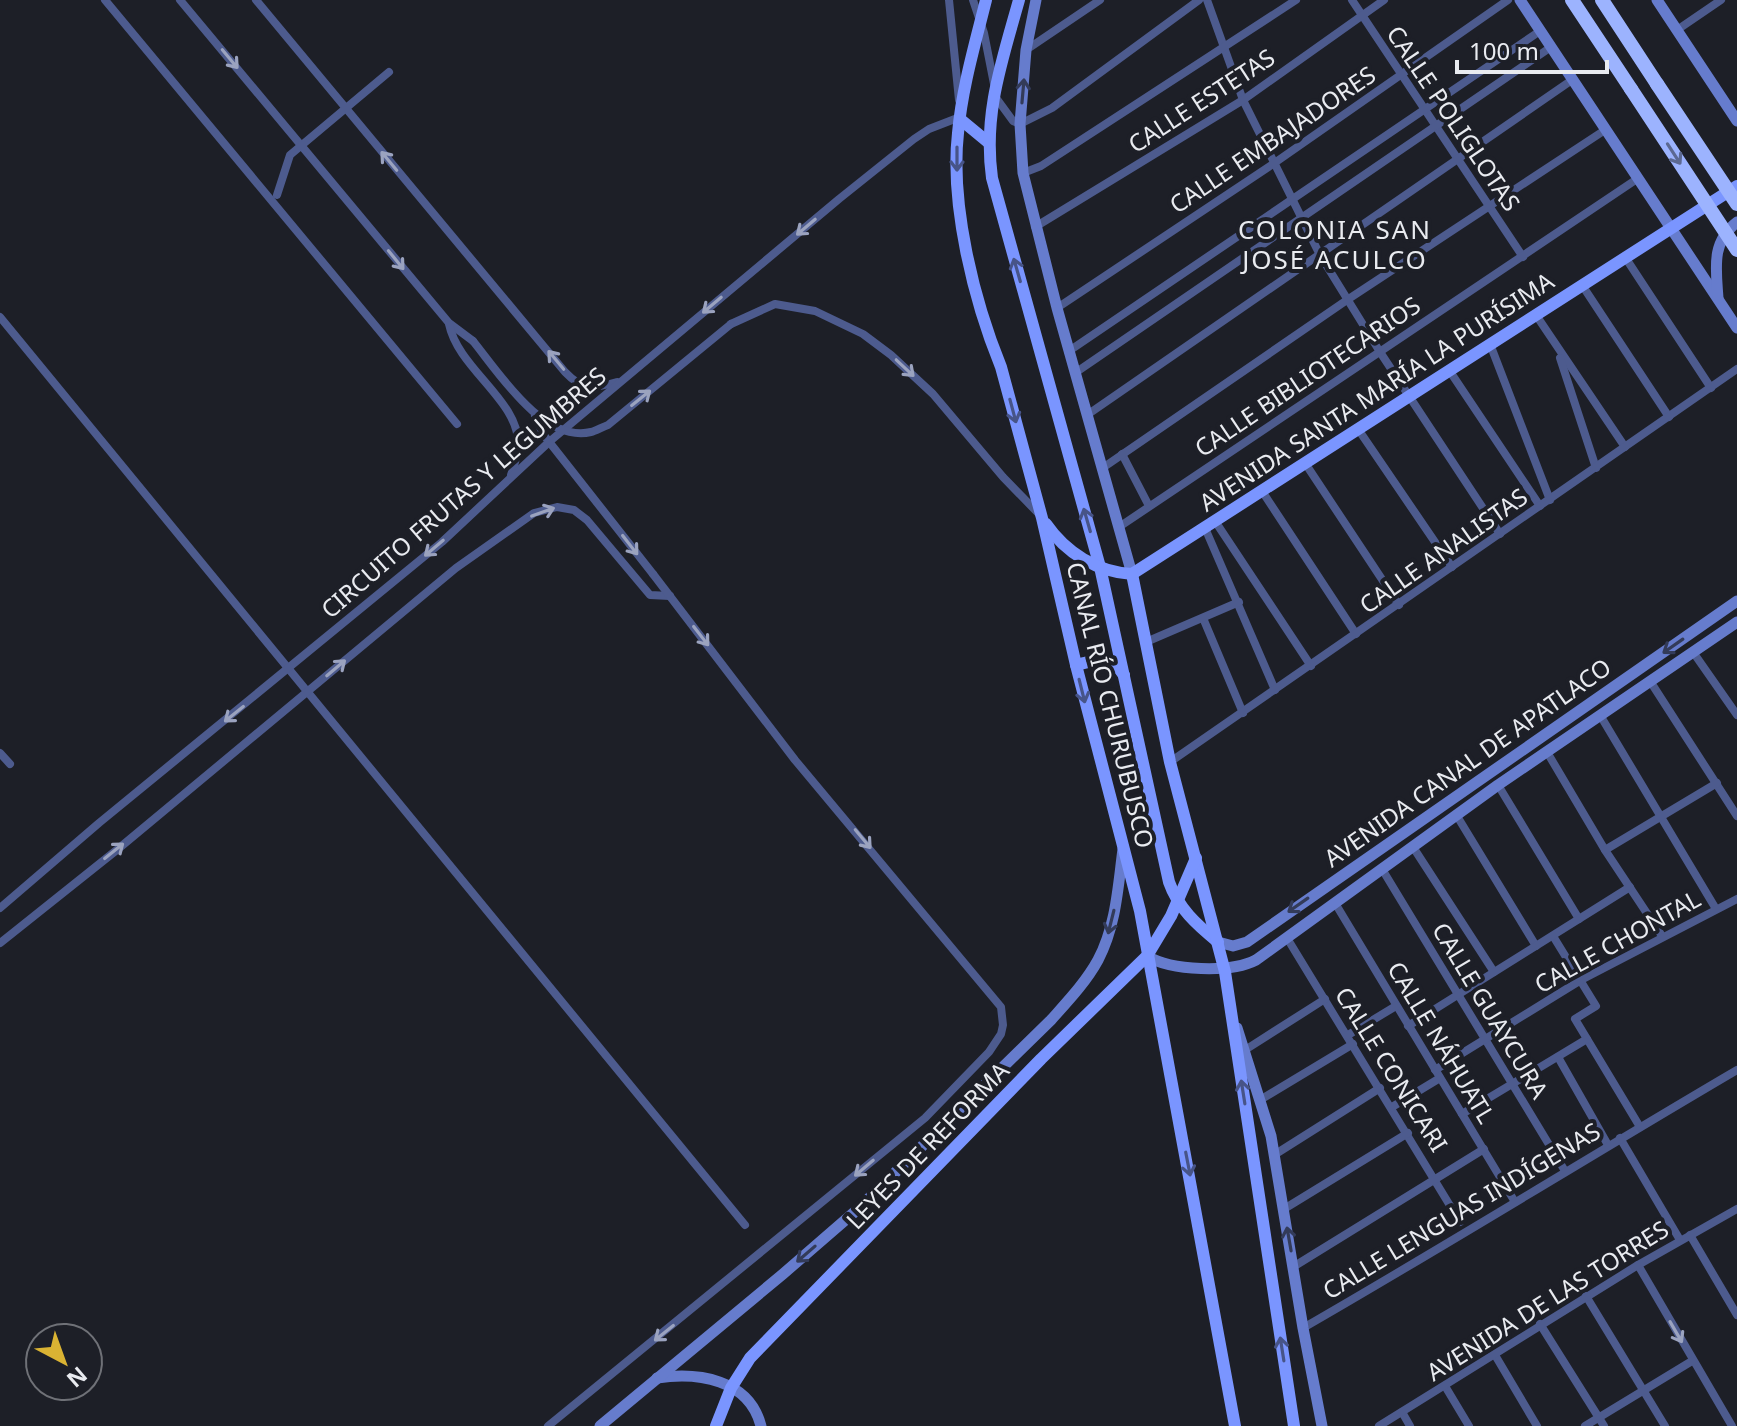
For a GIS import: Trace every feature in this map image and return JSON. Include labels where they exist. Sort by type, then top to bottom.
[{"type":"highway","points":[[1572,0],[1737,250]]},
{"type":"highway","points":[[1602,0],[1737,204]]},
{"type":"main road","name":"CANAL RÍO CHURUBUSCO","points":[[986,0],[960,119],[957,176],[964,237],[1042,518],[1103,774],[1140,911],[1235,1426]]},
{"type":"main road","name":"CANAL RÍO CHURUBUSCO","points":[[1019,0],[994,90],[989,143],[996,196],[1100,567],[1167,872],[1178,902],[1218,942]]},
{"type":"main road","points":[[960,119],[989,143]]},
{"type":"main road","name":"AVENIDA SANTA MARÍA LA PURÍSIMA","points":[[1132,574],[1737,186]]},
{"type":"main road","points":[[1042,518],[1068,548],[1100,567],[1132,574]]},
{"type":"main road","name":"CANAL RÍO CHURUBUSCO","points":[[1132,574],[1170,762],[1224,968],[1294,1426]]},
{"type":"main road","points":[[1076,665],[1106,659],[1116,665],[1125,677]]},
{"type":"main road","name":"LEYES DE REFORMA","points":[[716,1426],[731,1388],[750,1358],[1041,1059],[1147,956],[1178,902],[1196,858]]},
{"type":"street","points":[[105,0],[275,200],[457,424]]},
{"type":"street","points":[[180,0],[449,323],[473,341],[534,415],[543,434],[795,760],[1001,1007],[1001,1034],[989,1052],[925,1118],[548,1426]]},
{"type":"street","points":[[256,0],[565,372],[576,383],[587,388],[622,380]]},
{"type":"street","points":[[949,0],[960,119]]},
{"type":"street","points":[[973,0],[994,90],[1013,121],[1020,124],[1052,108],[1199,0]]},
{"type":"street","name":"CANAL RÍO CHURUBUSCO","points":[[1036,0],[1026,50],[1020,124],[1023,173],[1057,308],[1132,574]]},
{"type":"street","points":[[1026,50],[1100,0]]},
{"type":"street","points":[[1207,0],[1243,100],[1300,219],[1380,352],[1500,534]]},
{"type":"street","points":[[1023,173],[1041,166],[1296,0]]},
{"type":"street","name":"CALLE POLIGLOTAS","points":[[1352,0],[1523,257]]},
{"type":"street","name":"CALLE ESTETAS","points":[[1035,227],[1243,100],[1384,0]]},
{"type":"street","name":"CALLE EMBAJADORES","points":[[1057,308],[1273,164],[1508,0]]},
{"type":"street","points":[[1520,0],[1737,328]]},
{"type":"street","points":[[1657,0],[1735,115]]},
{"type":"street","points":[[1677,30],[1721,0]]},
{"type":"street","points":[[1069,351],[1540,31]]},
{"type":"street","points":[[1075,373],[1551,47]]},
{"type":"street","points":[[275,200],[290,155],[389,72]]},
{"type":"street","points":[[1087,415],[1572,80]]},
{"type":"street","name":"CIRCUITO FRUTAS Y LEGUMBRES","points":[[0,908],[442,542],[511,475],[896,152],[929,129],[960,119]]},
{"type":"street","points":[[1104,467],[1347,300],[1605,130]]},
{"type":"street","name":"CALLE BIBLIOTECARIOS","points":[[1119,527],[1637,179]]},
{"type":"street","points":[[1718,300],[1718,245],[1737,222]]},
{"type":"street","points":[[1625,257],[1711,388]]},
{"type":"street","points":[[1582,285],[1669,417]]},
{"type":"street","points":[[534,415],[573,432],[589,433],[608,425],[731,324],[775,304],[815,311],[863,334],[891,355],[933,394],[1042,518]]},
{"type":"street","points":[[1536,315],[1625,447]]},
{"type":"street","points":[[0,317],[745,1225]]},
{"type":"street","points":[[449,323],[452,340],[511,416],[518,444],[511,475]]},
{"type":"street","points":[[1490,344],[1550,500]]},
{"type":"street","points":[[1557,349],[1596,468]]},
{"type":"street","name":"CALLE ANALISTAS","points":[[1170,762],[1737,369]]},
{"type":"street","points":[[1449,370],[1540,506]]},
{"type":"street","points":[[1358,429],[1452,567]]},
{"type":"street","points":[[1122,454],[1149,506]]},
{"type":"street","points":[[1305,463],[1399,605]]},
{"type":"street","points":[[1262,491],[1356,634]]},
{"type":"street","points":[[0,943],[456,568],[534,513],[549,508],[574,510],[587,520],[650,595],[670,596]]},
{"type":"street","points":[[1210,524],[1275,690]]},
{"type":"street","points":[[1210,524],[1311,666]]},
{"type":"street","name":"AVENIDA CANAL DE APATLACO","points":[[1218,942],[1233,946],[1247,942],[1737,601]]},
{"type":"street","points":[[1146,642],[1239,602]]},
{"type":"street","points":[[1203,618],[1243,713]]},
{"type":"street","name":"AVENIDA CANAL DE APATLACO","points":[[1224,968],[1249,964],[1498,785],[1737,622]]},
{"type":"street","points":[[1693,652],[1737,715]]},
{"type":"street","points":[[1650,681],[1737,816]]},
{"type":"street","points":[[1600,715],[1716,909]]},
{"type":"street","points":[[1547,752],[1605,850],[1662,936]]},
{"type":"street","points":[[0,753],[10,764]]},
{"type":"street","points":[[1605,850],[1717,783]]},
{"type":"street","points":[[1498,785],[1579,919]]},
{"type":"street","points":[[1457,816],[1536,946]]},
{"type":"street","points":[[600,1426],[858,1209],[1051,1020],[1097,961],[1107,938],[1124,845]]},
{"type":"street","points":[[1413,847],[1494,972]]},
{"type":"street","name":"CALLE GUAYCURA","points":[[1382,869],[1565,1171]]},
{"type":"street","points":[[1349,870],[1358,886]]},
{"type":"street","points":[[1408,1026],[1630,887]]},
{"type":"street","name":"CALLE CHONTAL","points":[[1392,1107],[1485,1039],[1581,980],[1737,899]]},
{"type":"street","name":"CALLE NÁHUATL","points":[[1335,903],[1515,1202]]},
{"type":"street","points":[[1553,936],[1596,1006],[1575,1019],[1640,1127]]},
{"type":"street","name":"CALLE CONICARI","points":[[1287,938],[1460,1222]]},
{"type":"street","points":[[1147,956],[1172,966],[1224,968]]},
{"type":"street","points":[[1245,1050],[1325,999]]},
{"type":"street","points":[[1348,1035],[1396,1006]]},
{"type":"street","name":"CANAL RÍO CHURUBUSCO","points":[[1230,1008],[1274,1155],[1322,1426]]},
{"type":"street","points":[[1462,1114],[1587,1039]]},
{"type":"street","points":[[1260,1100],[1353,1044]]},
{"type":"street","points":[[1558,1057],[1608,1145]]},
{"type":"street","name":"CALLE LENGUAS INDÍGENAS","points":[[1303,1328],[1466,1234],[1565,1171],[1737,1070]]},
{"type":"street","points":[[1274,1155],[1380,1088]]},
{"type":"street","points":[[1284,1209],[1408,1133]]},
{"type":"street","points":[[1620,1138],[1680,1240]]},
{"type":"street","points":[[1293,1267],[1484,1149]]},
{"type":"street","name":"AVENIDA DE LAS TORRES","points":[[1379,1426],[1586,1296],[1737,1209]]},
{"type":"street","points":[[1690,1235],[1737,1315]]},
{"type":"street","points":[[1638,1265],[1732,1426]]},
{"type":"street","points":[[1586,1296],[1665,1426]]},
{"type":"street","points":[[1540,1324],[1601,1422]]},
{"type":"street","points":[[1495,1355],[1537,1426]]},
{"type":"street","points":[[1585,1426],[1601,1422],[1692,1361]]},
{"type":"street","points":[[657,1378],[693,1375],[731,1388],[751,1402],[761,1426]]},
{"type":"street","points":[[1445,1386],[1469,1426]]},
{"type":"street","points":[[1402,1412],[1410,1426]]},
{"type":"district","name":"COLONIA SAN JOSÉ ACULCO","points":[[1335,244]]}]
